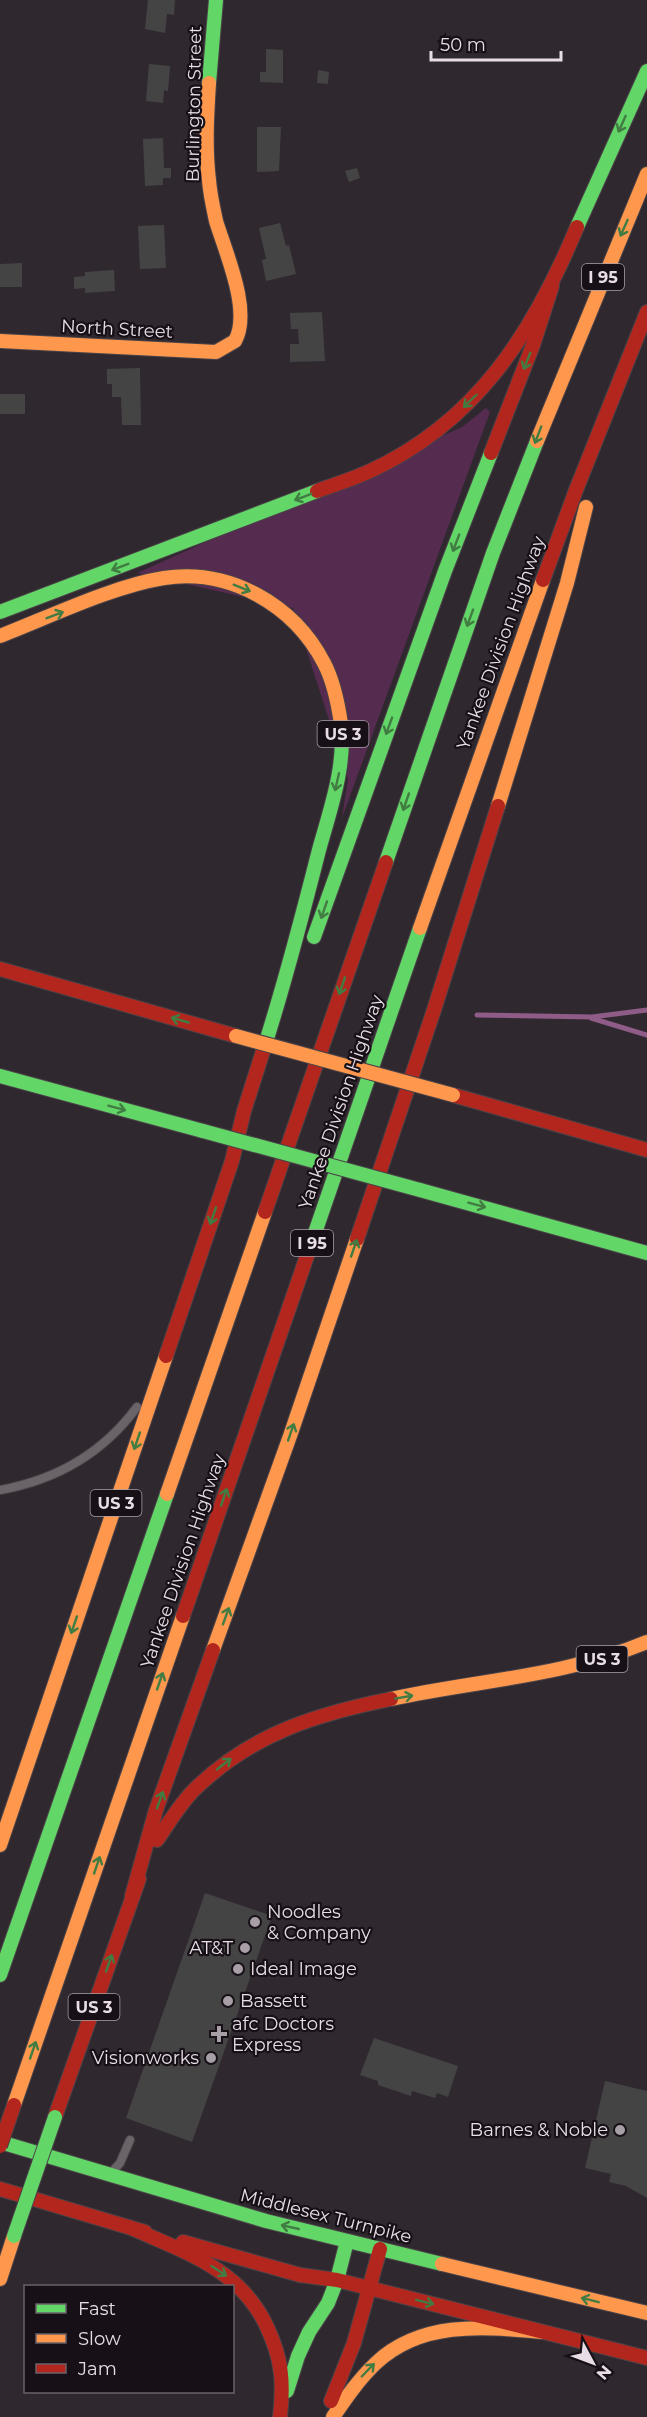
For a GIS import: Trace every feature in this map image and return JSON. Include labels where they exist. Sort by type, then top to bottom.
[{"type":"main road","name":"Burlington Street","points":[[216,0],[210,78],[208,165],[212,203],[228,254],[236,290],[239,327],[237,337],[230,347]]},
{"type":"main road","points":[[0,612],[339,484],[398,457],[442,427],[484,388],[519,343],[552,285],[647,71]]},
{"type":"main road","name":"Yankee Division Highway","points":[[0,1975],[447,682],[493,554],[560,381],[647,174]]},
{"type":"main road","points":[[308,956],[441,581],[533,345],[552,285]]},
{"type":"main road","name":"Yankee Division Highway","points":[[0,2144],[483,746],[552,553],[617,383],[647,312]]},
{"type":"main road","name":"North Street","points":[[0,341],[216,352],[230,347]]},
{"type":"main road","points":[[132,1896],[156,1810],[290,1436],[450,960],[567,583],[617,383]]},
{"type":"main road","name":"US 3","points":[[0,636],[143,582],[171,577],[201,578],[242,588],[274,606],[311,640],[330,673],[341,711],[343,734],[342,757],[286,980],[244,1111],[232,1161],[0,1845]]},
{"type":"main road","points":[[0,969],[647,1150]]},
{"type":"main road","points":[[232,1161],[253,1116],[300,977]]},
{"type":"main road","points":[[0,1076],[647,1252]]},
{"type":"main road","name":"US 3","points":[[0,2279],[132,1896],[152,1849],[170,1819],[212,1773],[236,1755],[278,1730],[310,1717],[346,1707],[574,1667],[618,1654],[647,1642]]},
{"type":"main road","name":"Middlesex Turnpike","points":[[0,2144],[266,2221],[647,2313]]},
{"type":"main road","points":[[0,2189],[300,2275],[337,2280],[647,2358]]},
{"type":"main road","points":[[129,2227],[196,2257],[230,2278],[246,2292],[262,2316],[278,2351],[283,2388],[280,2417]]},
{"type":"main road","points":[[280,2417],[298,2356],[309,2332],[328,2302],[337,2280],[347,2241]]},
{"type":"main road","points":[[325,2417],[354,2343],[380,2249]]},
{"type":"main road","points":[[333,2417],[375,2363],[391,2350],[428,2332],[485,2327],[542,2332]]},
{"type":"lane","points":[[11,1090],[89,1100]]},
{"type":"lane","points":[[0,1490],[27,1484],[54,1474],[80,1461],[101,1446],[131,1416],[149,1390],[163,1363]]},
{"type":"lane","points":[[109,2175],[120,2163],[130,2140]]},
{"type":"shaded area","points":[[486,408],[490,412],[342,818],[348,779],[293,608],[137,573],[462,427]]},
{"type":"building","points":[[148,0],[175,0],[174,15],[167,14],[165,33],[145,29]]},
{"type":"building","points":[[266,49],[283,50],[283,83],[260,82],[260,72],[266,72]]},
{"type":"building","points":[[149,64],[170,66],[168,91],[164,90],[163,103],[146,101]]},
{"type":"building","points":[[318,70],[329,72],[328,84],[317,83]]},
{"type":"building","points":[[257,127],[281,127],[279,171],[257,172]]},
{"type":"building","points":[[163,138],[164,168],[171,168],[171,178],[163,178],[163,185],[145,186],[143,139]]},
{"type":"building","points":[[357,168],[360,178],[349,182],[345,171]]},
{"type":"building","points":[[280,223],[286,246],[289,245],[296,274],[266,281],[262,260],[266,259],[259,228]]},
{"type":"building","points":[[164,225],[166,268],[140,269],[138,226]]},
{"type":"building","points":[[22,263],[22,287],[0,287],[0,264]]},
{"type":"building","points":[[114,270],[115,291],[85,293],[85,288],[74,289],[74,277],[85,276],[85,272]]},
{"type":"building","points":[[322,312],[325,361],[290,362],[290,344],[299,344],[298,329],[291,329],[290,313]]},
{"type":"building","points":[[140,368],[141,425],[122,425],[121,397],[112,397],[112,384],[107,384],[107,369]]},
{"type":"building","points":[[0,394],[25,394],[25,414],[0,414]]},
{"type":"building","points":[[205,1893],[272,1916],[192,2142],[126,2118]]},
{"type":"building","points":[[374,2038],[458,2066],[448,2097],[437,2093],[435,2098],[412,2091],[411,2096],[378,2085],[378,2081],[360,2075]]},
{"type":"building","name":"Barnes & Noble","points":[[605,2081],[647,2091],[647,2198],[626,2186],[609,2182],[611,2174],[585,2168]]},
{"type":"waterway","points":[[477,1015],[592,1017],[647,1010]]},
{"type":"waterway","points":[[591,1018],[647,1035]]},
{"type":"traffic: fast","points":[[209,83],[216,0]]},
{"type":"traffic: fast","points":[[577,227],[647,71]]},
{"type":"traffic: fast","points":[[386,862],[493,553],[537,441]]},
{"type":"traffic: fast","points":[[314,937],[445,571],[491,453]]},
{"type":"traffic: fast","points":[[0,612],[317,491]]},
{"type":"traffic: fast","points":[[264,1048],[336,788],[341,756],[341,724]]},
{"type":"traffic: fast","points":[[308,1253],[420,928]]},
{"type":"traffic: fast","points":[[0,1076],[203,1131]]},
{"type":"traffic: fast","points":[[203,1131],[420,1190]]},
{"type":"traffic: fast","points":[[420,1190],[647,1253]]},
{"type":"traffic: fast","points":[[0,1975],[167,1494]]},
{"type":"traffic: fast","points":[[14,2236],[55,2117]]},
{"type":"traffic: fast","points":[[0,2142],[266,2221],[442,2264]]},
{"type":"traffic: fast","points":[[287,2391],[298,2356],[309,2332],[328,2303],[337,2280],[347,2241]]},
{"type":"traffic: slow","points":[[0,341],[216,352],[235,341],[239,328],[239,298],[216,221],[209,185],[207,144],[209,83]]},
{"type":"traffic: slow","points":[[537,441],[647,174]]},
{"type":"traffic: slow","points":[[498,806],[567,583],[586,507]]},
{"type":"traffic: slow","points":[[0,636],[81,603],[144,582],[189,576],[213,579],[236,585],[258,595],[296,624],[324,663],[335,693],[341,724]]},
{"type":"traffic: slow","points":[[420,928],[543,580]]},
{"type":"traffic: slow","points":[[236,1036],[453,1095]]},
{"type":"traffic: slow","points":[[167,1494],[265,1212]]},
{"type":"traffic: slow","points":[[213,1650],[290,1436],[357,1239]]},
{"type":"traffic: slow","points":[[0,1845],[166,1356]]},
{"type":"traffic: slow","points":[[14,2105],[183,1616]]},
{"type":"traffic: slow","points":[[391,1699],[584,1663],[647,1642]]},
{"type":"traffic: slow","points":[[0,2279],[14,2236]]},
{"type":"traffic: slow","points":[[442,2264],[647,2313]]},
{"type":"traffic: slow","points":[[333,2417],[358,2382],[376,2363],[394,2349],[413,2339],[455,2329],[542,2332]]},
{"type":"traffic: jam","points":[[317,491],[368,472],[406,452],[440,428],[470,401],[520,338],[541,303],[577,227]]},
{"type":"traffic: jam","points":[[491,453],[533,345],[552,286]]},
{"type":"traffic: jam","points":[[543,580],[647,312]]},
{"type":"traffic: jam","points":[[357,1239],[434,1010],[498,806]]},
{"type":"traffic: jam","points":[[265,1212],[386,862]]},
{"type":"traffic: jam","points":[[0,969],[236,1036]]},
{"type":"traffic: jam","points":[[166,1356],[232,1161],[244,1111],[264,1048]]},
{"type":"traffic: jam","points":[[453,1095],[647,1150]]},
{"type":"traffic: jam","points":[[183,1616],[308,1253]]},
{"type":"traffic: jam","points":[[132,1896],[156,1810],[213,1650]]},
{"type":"traffic: jam","points":[[157,1840],[191,1794],[217,1769],[240,1753],[286,1729],[311,1720],[391,1699]]},
{"type":"traffic: jam","points":[[55,2117],[139,1879]]},
{"type":"traffic: jam","points":[[0,2146],[14,2105]]},
{"type":"traffic: jam","points":[[0,2189],[145,2232]]},
{"type":"traffic: jam","points":[[129,2227],[208,2264],[242,2290],[256,2307],[267,2327],[279,2360],[282,2382],[280,2417]]},
{"type":"traffic: jam","points":[[183,2242],[300,2275],[337,2280],[647,2358]]},
{"type":"traffic: jam","points":[[331,2401],[354,2343],[380,2249]]},
{"type":"place","name":"Noodles & Company","points":[[255,1922]]},
{"type":"place","name":"AT&T","points":[[245,1948]]},
{"type":"place","name":"Ideal Image","points":[[238,1969]]},
{"type":"place","name":"Bassett","points":[[228,2001]]},
{"type":"place","name":"afc Doctors Express","points":[[219,2034]]},
{"type":"place","name":"Visionworks","points":[[211,2058]]},
{"type":"place","name":"Barnes & Noble","points":[[620,2130]]}]
